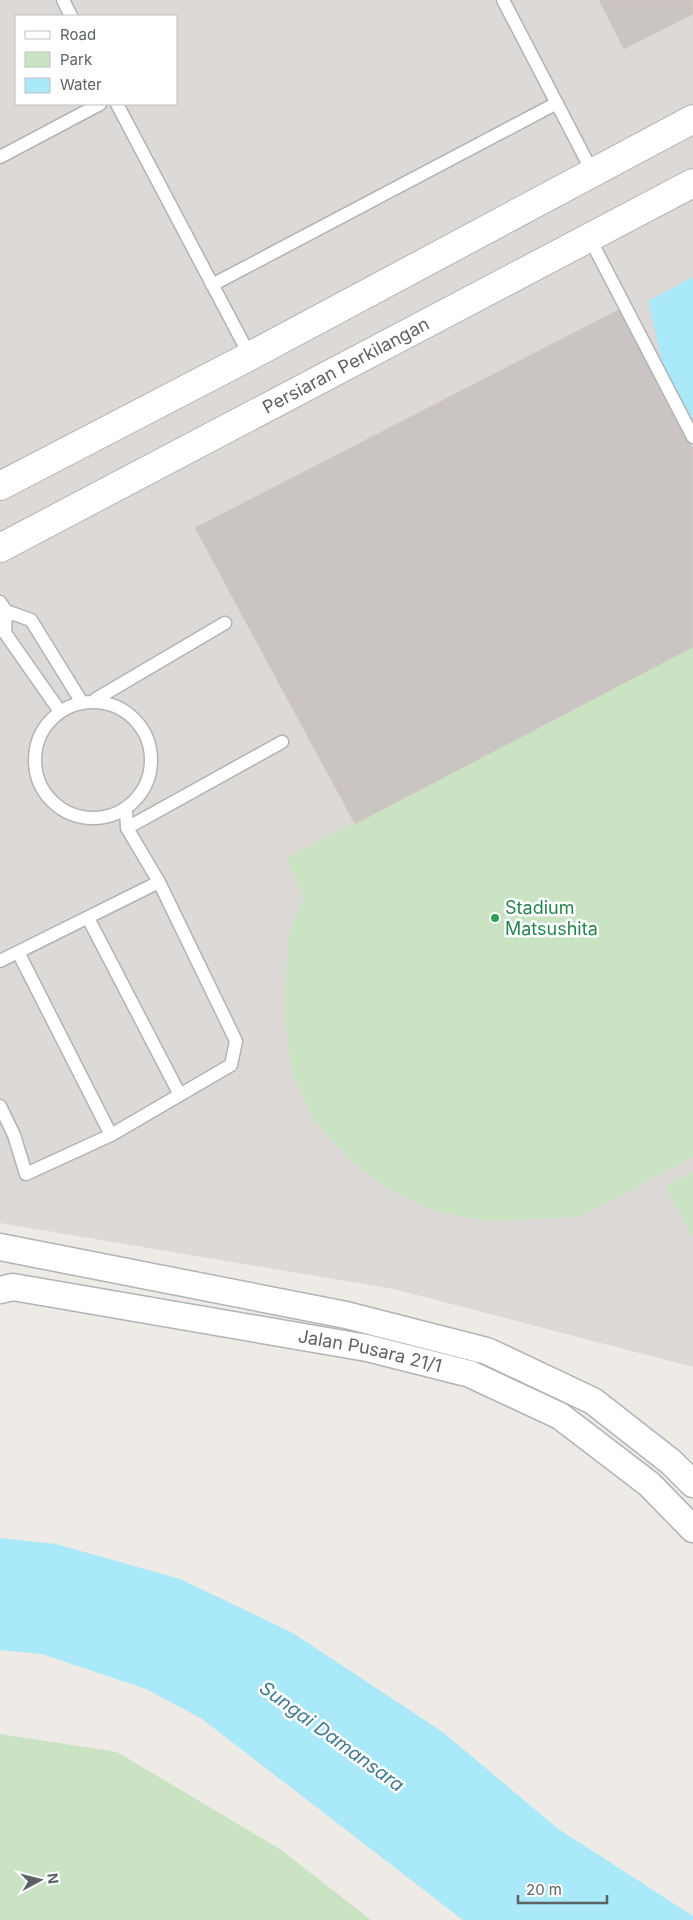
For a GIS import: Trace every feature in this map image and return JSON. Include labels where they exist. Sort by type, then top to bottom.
[{"type":"main road","points":[[0,486],[250,356],[693,119]]},
{"type":"main road","name":"Persiaran Perkilangan","points":[[0,548],[693,184]]},
{"type":"street","name":"Jalan Pusara 21/1","points":[[0,1247],[346,1315],[487,1351],[593,1401],[671,1462],[693,1484]]},
{"type":"street","name":"Jalan Pusara 21/1","points":[[0,1290],[13,1287],[368,1348],[470,1374],[560,1416],[649,1484],[693,1530]]},
{"type":"lane","points":[[63,0],[70,15]]},
{"type":"lane","points":[[503,0],[593,173]]},
{"type":"lane","points":[[212,285],[557,103]]},
{"type":"lane","points":[[0,157],[98,105]]},
{"type":"lane","points":[[118,105],[250,356]]},
{"type":"lane","points":[[589,237],[693,437]]},
{"type":"lane","points":[[60,710],[5,633],[3,607],[31,620],[81,701]]},
{"type":"lane","points":[[96,699],[130,712],[151,744],[150,781],[126,810],[91,820],[56,808],[35,776],[37,739],[60,710],[81,701],[96,699],[225,623]]},
{"type":"lane","points":[[127,828],[282,742]]},
{"type":"lane","points":[[0,1106],[14,1135],[26,1174],[111,1135],[231,1066],[236,1041],[159,882],[127,828],[126,810]]},
{"type":"lane","points":[[0,961],[159,882]]},
{"type":"lane","points":[[88,918],[180,1095]]},
{"type":"lane","points":[[18,952],[111,1135]]},
{"type":"shaded area","points":[[0,0],[693,0],[693,1367],[394,1289],[0,1223]]},
{"type":"green space","name":"Stadium Matsushita","points":[[693,647],[693,1157],[581,1216],[485,1221],[435,1211],[389,1190],[348,1158],[314,1120],[292,1072],[284,1014],[288,938],[304,897],[286,858]]},
{"type":"green space","points":[[693,1172],[693,1238],[665,1187]]},
{"type":"green space","points":[[0,1734],[117,1752],[280,1849],[371,1920],[0,1920]]},
{"type":"water","points":[[693,277],[693,427],[664,369],[648,301]]},
{"type":"water","name":"Sungai Damansara","points":[[0,1538],[56,1544],[180,1579],[293,1633],[444,1733],[557,1828],[693,1916],[693,1920],[463,1920],[202,1719],[146,1689],[42,1654],[0,1650]]},
{"type":"building","points":[[599,0],[693,0],[693,14],[624,49]]},
{"type":"building","points":[[620,309],[693,449],[693,647],[355,824],[195,528]]},
{"type":"place","name":"Stadium Matsushita","points":[[495,918]]}]
